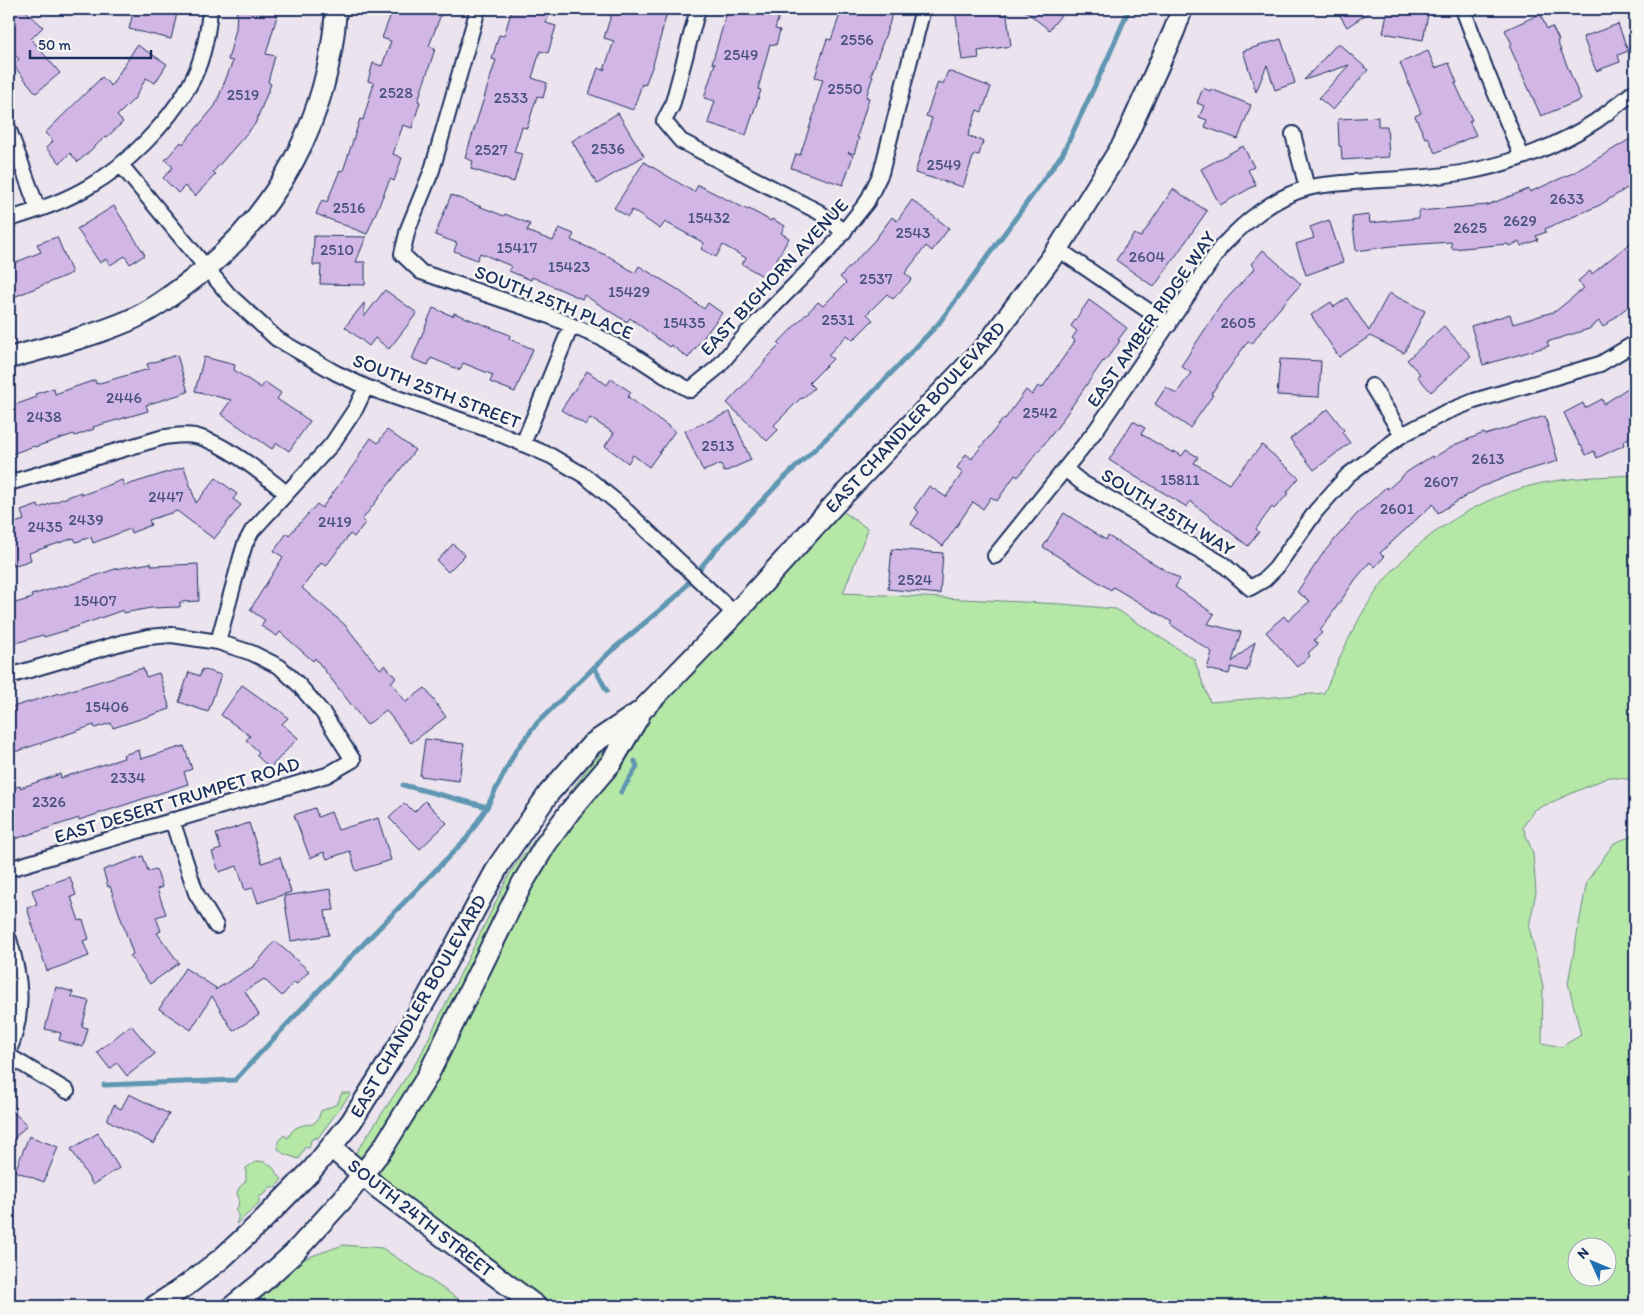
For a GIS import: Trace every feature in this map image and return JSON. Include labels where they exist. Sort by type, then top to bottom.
[{"type":"main road","points":[[9,358],[80,338],[129,320],[167,298],[207,269],[236,242],[259,216],[283,180],[300,148],[314,115],[328,67],[336,9]]},
{"type":"main road","points":[[1174,31],[1175,9]]},
{"type":"main road","name":"EAST CHANDLER BOULEVARD","points":[[155,1306],[187,1285],[261,1222],[303,1179],[351,1122],[428,996],[499,865],[549,793],[592,744],[641,712],[735,614],[834,505],[986,346],[1058,249],[1124,144],[1182,9]]},
{"type":"main road","points":[[1174,31],[1187,9]]},
{"type":"main road","name":"EAST CHANDLER BOULEVARD","points":[[233,1306],[293,1254],[344,1198],[383,1148],[427,1077],[522,884],[546,844],[570,810],[611,764],[641,712]]},
{"type":"main road","name":"SOUTH 24TH STREET","points":[[331,1147],[378,1188],[536,1306]]},
{"type":"street","points":[[9,219],[58,203],[90,187],[136,152],[170,114],[190,85],[203,50],[210,9]]},
{"type":"street","name":"SOUTH 25TH PLACE","points":[[478,9],[432,170],[408,229],[402,254],[421,272],[547,315],[634,355],[690,390]]},
{"type":"street","points":[[698,9],[672,106],[664,121],[681,141],[819,212],[844,232]]},
{"type":"street","name":"EAST BIGHORN AVENUE","points":[[690,390],[717,368],[747,333],[844,232],[867,202],[881,173],[923,9]]},
{"type":"street","points":[[1463,9],[1522,157]]},
{"type":"street","name":"EAST AMBER RIDGE WAY","points":[[995,556],[1096,430],[1221,247],[1240,227],[1261,210],[1307,188],[1328,184],[1420,178],[1494,166],[1522,157],[1570,136],[1596,121],[1635,91]]},
{"type":"street","points":[[9,130],[38,210]]},
{"type":"street","points":[[1292,134],[1307,188]]},
{"type":"street","name":"SOUTH 25TH STREET","points":[[121,164],[207,269],[243,309],[277,339],[336,373],[366,387],[495,432],[551,456],[585,476],[619,504],[735,614]]},
{"type":"street","points":[[1058,249],[1169,325]]},
{"type":"street","points":[[523,444],[571,326]]},
{"type":"street","points":[[1372,386],[1402,435],[1444,413],[1474,401],[1600,364],[1635,343]]},
{"type":"street","points":[[9,676],[124,642],[148,637],[172,635],[218,642],[245,544],[262,519],[332,444],[356,408],[366,387]]},
{"type":"street","points":[[9,484],[164,437],[182,435],[200,438],[220,446],[265,476],[286,494]]},
{"type":"street","name":"SOUTH 25TH WAY","points":[[1065,469],[1081,482],[1223,564],[1250,588],[1264,580],[1276,568],[1316,511],[1348,475],[1402,435]]},
{"type":"street","name":"EAST DESERT TRUMPET ROAD","points":[[9,869],[327,774],[352,760],[323,712],[280,667],[252,653],[218,642]]},
{"type":"street","points":[[172,820],[196,893],[216,926]]},
{"type":"street","points":[[9,939],[19,977],[20,996],[17,1020],[9,1051]]},
{"type":"street","points":[[9,1056],[68,1091]]},
{"type":"green space","points":[[1635,475],[1635,780],[1609,777],[1534,810],[1523,827],[1533,854],[1536,892],[1529,927],[1543,986],[1542,1043],[1561,1047],[1581,1035],[1568,983],[1587,881],[1614,843],[1635,835],[1635,1306],[537,1306],[349,1163],[419,1058],[511,871],[591,764],[735,614],[834,505],[868,529],[843,593],[1062,604],[1116,609],[1194,659],[1210,702],[1324,693],[1355,626],[1370,601],[1407,555],[1425,540],[1464,513],[1505,494],[1539,484],[1566,479]]},
{"type":"green space","points":[[342,1093],[351,1093],[317,1139],[316,1137],[311,1140],[309,1148],[305,1147],[299,1159],[284,1154],[278,1149],[278,1141],[284,1135],[288,1138],[292,1131],[298,1127],[313,1124],[318,1119],[321,1111],[337,1104]]},
{"type":"green space","points":[[257,1161],[270,1164],[282,1179],[276,1187],[269,1187],[266,1193],[259,1197],[259,1204],[236,1224],[238,1215],[235,1210],[238,1207],[239,1199],[237,1193],[246,1181],[246,1168]]},
{"type":"green space","points":[[343,1245],[382,1248],[469,1306],[245,1306],[298,1261]]},
{"type":"building","points":[[9,9],[24,9],[43,27],[31,39],[60,73],[36,93],[13,65],[19,59],[9,49]]},
{"type":"building","points":[[134,9],[178,9],[171,39],[129,29]]},
{"type":"building","points":[[237,9],[279,9],[266,54],[275,56],[268,82],[271,84],[255,124],[213,172],[216,174],[195,196],[185,186],[178,193],[163,178],[173,167],[165,160],[181,142],[183,144],[215,106],[233,61],[228,60],[236,29]]},
{"type":"building","points":[[393,9],[443,9],[429,46],[435,49],[418,101],[420,102],[412,128],[403,125],[393,154],[402,158],[394,181],[390,179],[367,234],[316,214],[322,200],[327,202],[340,170],[343,171],[360,119],[363,120],[374,83],[368,81],[373,63],[382,66],[391,41],[382,38]]},
{"type":"building","points":[[512,9],[551,9],[546,23],[556,26],[548,53],[540,51],[532,78],[547,83],[543,98],[537,96],[527,128],[522,127],[514,152],[522,154],[514,182],[471,169],[473,161],[465,158],[496,60],[492,59],[499,35],[504,36]]},
{"type":"building","points":[[621,9],[668,9],[653,65],[645,85],[642,84],[633,110],[589,94],[598,68],[604,70],[614,41],[604,38],[612,12],[619,14]]},
{"type":"building","points":[[728,9],[781,9],[775,29],[780,30],[776,45],[770,44],[758,89],[761,90],[746,135],[708,123],[715,101],[704,98],[715,63],[712,63]]},
{"type":"building","points":[[842,9],[892,9],[890,22],[871,75],[873,76],[866,97],[869,98],[857,137],[859,138],[854,154],[848,152],[853,156],[843,185],[791,168],[796,154],[800,155],[815,111],[823,79],[815,77],[827,39],[831,40]]},
{"type":"building","points":[[955,9],[1006,9],[1011,46],[978,51],[979,58],[962,60]]},
{"type":"building","points":[[1023,9],[1066,9],[1049,30]]},
{"type":"building","points":[[1336,9],[1374,9],[1347,27]]},
{"type":"building","points":[[1388,9],[1429,9],[1423,40],[1383,33]]},
{"type":"building","points":[[1540,14],[1547,29],[1552,27],[1559,40],[1557,41],[1581,100],[1541,116],[1509,45],[1512,44],[1505,30]]},
{"type":"building","points":[[1618,24],[1628,51],[1618,55],[1620,62],[1596,71],[1583,37]]},
{"type":"building","points":[[1281,39],[1295,83],[1275,90],[1267,65],[1256,92],[1243,51]]},
{"type":"building","points":[[1338,43],[1368,70],[1333,110],[1319,98],[1349,65],[1304,80]]},
{"type":"building","points":[[137,45],[167,64],[155,83],[146,78],[135,98],[117,116],[123,122],[78,162],[70,153],[60,163],[46,148],[53,141],[45,133],[102,77],[111,86]]},
{"type":"building","points":[[1428,51],[1435,68],[1449,63],[1457,83],[1455,83],[1472,120],[1469,121],[1476,135],[1435,153],[1428,137],[1425,138],[1415,116],[1421,113],[1400,63]]},
{"type":"building","points":[[948,71],[991,87],[982,112],[977,110],[968,136],[983,141],[979,155],[974,154],[963,187],[915,173],[932,118],[926,116],[938,82],[943,84]]},
{"type":"building","points":[[1203,88],[1210,91],[1211,89],[1251,105],[1238,139],[1205,127],[1207,120],[1199,117],[1204,106],[1197,103]]},
{"type":"building","points":[[618,113],[644,156],[597,184],[572,141]]},
{"type":"building","points":[[1378,117],[1378,126],[1387,126],[1389,157],[1342,160],[1341,146],[1339,146],[1338,119]]},
{"type":"building","points":[[1635,136],[1635,183],[1600,205],[1545,229],[1546,232],[1536,236],[1538,240],[1521,246],[1519,242],[1509,246],[1508,244],[1452,249],[1451,242],[1392,246],[1356,251],[1352,217],[1369,215],[1370,223],[1419,218],[1419,211],[1487,205],[1529,189],[1530,192],[1575,172]]},
{"type":"building","points":[[1243,146],[1254,167],[1248,170],[1256,185],[1220,205],[1201,169]]},
{"type":"building","points":[[644,162],[694,192],[698,185],[785,226],[781,233],[789,238],[766,278],[742,264],[746,258],[723,245],[716,257],[701,249],[704,243],[665,222],[660,229],[632,210],[628,217],[614,208]]},
{"type":"building","points":[[1173,189],[1207,211],[1154,287],[1116,260],[1134,234],[1141,237]]},
{"type":"building","points":[[451,195],[530,224],[527,231],[553,241],[559,228],[574,234],[571,240],[610,257],[635,273],[639,266],[677,289],[704,309],[708,303],[722,313],[688,358],[671,345],[669,347],[630,318],[627,322],[584,295],[582,299],[532,277],[531,280],[509,271],[511,266],[480,253],[477,260],[454,251],[457,243],[435,235]]},
{"type":"building","points":[[912,200],[949,228],[932,251],[926,246],[905,273],[912,279],[893,299],[887,294],[867,314],[873,320],[853,340],[847,335],[828,355],[833,359],[809,383],[814,388],[774,425],[778,430],[767,441],[727,403],[780,345],[778,343],[818,302],[823,306],[846,283],[840,277],[874,241],[892,217],[897,221]]},
{"type":"building","points":[[114,206],[145,255],[130,264],[125,256],[110,265],[106,259],[100,263],[77,229]]},
{"type":"building","points":[[1329,220],[1343,262],[1306,275],[1296,244],[1314,238],[1310,227]]},
{"type":"building","points":[[314,236],[366,237],[356,262],[365,262],[365,285],[320,284],[321,265],[313,265]]},
{"type":"building","points":[[57,237],[72,273],[9,299],[9,265],[41,252],[37,244]]},
{"type":"building","points":[[1635,239],[1635,301],[1603,327],[1599,321],[1589,329],[1547,342],[1549,346],[1483,365],[1471,326],[1510,314],[1513,324],[1556,311],[1584,288],[1578,281],[1590,271],[1592,274]]},
{"type":"building","points":[[1263,250],[1301,284],[1267,323],[1252,344],[1248,341],[1190,428],[1155,404],[1166,387],[1176,394],[1191,373],[1181,366],[1221,305],[1255,268],[1251,264]]},
{"type":"building","points":[[385,290],[417,313],[389,349],[375,338],[369,346],[345,327],[364,303],[364,317]]},
{"type":"building","points":[[1389,293],[1425,311],[1404,353],[1370,336],[1339,357],[1311,315],[1331,302],[1334,307],[1347,298],[1369,331]]},
{"type":"building","points":[[1089,300],[1127,328],[1118,340],[1120,341],[1103,361],[1056,429],[1018,477],[1015,475],[997,501],[991,497],[983,509],[973,502],[943,546],[911,524],[919,512],[914,508],[929,486],[946,497],[963,472],[957,468],[966,454],[972,459],[1026,390],[1032,395],[1038,386],[1042,388],[1075,341],[1072,338],[1077,331],[1071,326]]},
{"type":"building","points":[[433,308],[453,316],[454,313],[510,335],[509,339],[533,349],[515,392],[490,382],[493,375],[463,363],[460,370],[431,358],[428,365],[412,359]]},
{"type":"building","points":[[1444,326],[1471,356],[1431,392],[1417,376],[1420,374],[1407,360]]},
{"type":"building","points":[[177,355],[188,392],[146,405],[148,411],[93,427],[94,429],[75,436],[74,434],[9,455],[9,407],[37,397],[35,394],[54,388],[55,394],[95,380],[96,384],[149,369],[147,364]]},
{"type":"building","points":[[204,357],[235,365],[234,370],[261,388],[265,382],[281,393],[277,399],[310,421],[289,451],[277,443],[272,449],[221,414],[231,400],[195,391]]},
{"type":"building","points":[[1280,359],[1321,361],[1319,397],[1277,395]]},
{"type":"building","points":[[587,371],[607,385],[611,379],[631,392],[628,397],[675,431],[649,467],[633,455],[628,463],[605,446],[614,433],[590,418],[586,425],[561,410]]},
{"type":"building","points":[[1635,383],[1635,433],[1623,442],[1624,445],[1597,458],[1594,451],[1586,455],[1564,413],[1583,403],[1585,408],[1602,399],[1604,404]]},
{"type":"building","points":[[1328,409],[1344,430],[1342,432],[1350,443],[1314,470],[1290,439]]},
{"type":"building","points":[[730,412],[751,460],[724,472],[721,464],[703,471],[685,431]]},
{"type":"building","points":[[1545,416],[1558,461],[1514,474],[1481,487],[1438,513],[1433,504],[1380,553],[1384,557],[1375,567],[1370,562],[1355,580],[1320,631],[1322,633],[1314,640],[1318,644],[1308,653],[1310,656],[1297,667],[1266,632],[1284,616],[1288,621],[1310,601],[1297,592],[1324,552],[1356,515],[1386,487],[1388,489],[1407,472],[1432,456],[1433,458],[1454,445],[1484,433],[1485,435]]},
{"type":"building","points":[[1133,421],[1145,428],[1141,434],[1173,453],[1174,451],[1182,456],[1186,450],[1198,457],[1194,463],[1229,484],[1262,445],[1299,478],[1287,492],[1289,493],[1274,509],[1272,507],[1256,529],[1259,532],[1248,546],[1190,501],[1187,507],[1109,460]]},
{"type":"building","points":[[387,430],[415,450],[362,520],[365,523],[354,537],[350,534],[326,566],[321,563],[302,588],[345,625],[380,669],[385,665],[396,678],[391,682],[406,702],[425,688],[446,717],[411,743],[386,710],[367,725],[315,658],[313,661],[280,632],[277,636],[261,626],[265,620],[250,610],[283,557],[274,551],[287,533],[289,535],[317,504],[322,508],[371,438],[378,443]]},
{"type":"building","points":[[184,467],[196,503],[216,478],[237,494],[233,499],[241,505],[214,539],[177,511],[149,520],[151,525],[131,533],[130,529],[93,543],[91,537],[76,542],[74,538],[29,553],[31,560],[13,566],[9,554],[9,525],[24,520],[21,511],[38,505],[39,508],[81,492],[82,495],[122,480],[124,486]]},
{"type":"building","points":[[1064,513],[1106,540],[1108,536],[1180,579],[1175,587],[1214,614],[1208,624],[1241,632],[1232,662],[1255,642],[1247,671],[1231,667],[1229,674],[1207,669],[1212,652],[1170,624],[1172,622],[1113,587],[1111,590],[1043,547]]},
{"type":"building","points":[[453,544],[465,555],[448,572],[437,561]]},
{"type":"building","points":[[892,549],[943,553],[940,594],[888,589]]},
{"type":"building","points":[[151,563],[152,566],[198,564],[199,601],[180,602],[180,607],[151,608],[123,613],[123,610],[64,631],[9,645],[9,605],[32,598],[31,595],[66,586],[115,569]]},
{"type":"building","points":[[143,668],[146,677],[159,673],[170,709],[113,728],[111,723],[95,728],[94,725],[9,754],[9,708]]},
{"type":"building","points":[[202,669],[221,675],[208,712],[179,702],[189,672],[200,676]]},
{"type":"building","points":[[242,685],[277,708],[288,718],[282,724],[298,738],[270,768],[256,755],[259,752],[246,740],[250,736],[221,715]]},
{"type":"building","points":[[425,739],[464,744],[459,781],[420,776]]},
{"type":"building","points":[[184,746],[192,769],[184,772],[188,784],[9,841],[9,789],[20,786],[20,788],[60,774],[61,778],[124,758],[123,755],[139,750],[141,759]]},
{"type":"building","points":[[425,801],[447,823],[420,849],[389,818],[405,803],[414,812]]},
{"type":"building","points":[[315,808],[318,817],[331,812],[338,830],[378,818],[391,860],[356,871],[350,851],[327,859],[324,852],[310,858],[294,815]]},
{"type":"building","points":[[249,823],[262,863],[280,857],[291,892],[258,903],[253,888],[245,890],[237,866],[219,872],[212,852],[221,849],[216,834]]},
{"type":"building","points":[[143,856],[148,871],[156,869],[162,887],[157,889],[166,914],[156,917],[161,931],[157,933],[179,963],[150,984],[130,956],[133,954],[103,870]]},
{"type":"building","points":[[70,877],[76,895],[71,897],[79,921],[83,920],[89,939],[83,941],[89,956],[47,971],[27,908],[37,904],[32,890]]},
{"type":"building","points":[[331,889],[334,910],[325,911],[329,935],[291,941],[284,896]]},
{"type":"building","points":[[275,941],[309,971],[297,984],[294,982],[282,996],[264,979],[245,991],[259,1015],[233,1031],[212,996],[191,1030],[159,1009],[185,968],[216,988],[215,990],[254,966]]},
{"type":"building","points":[[56,987],[73,992],[72,997],[89,1001],[82,1027],[88,1028],[83,1047],[59,1040],[61,1033],[45,1029]]},
{"type":"building","points":[[131,1025],[155,1054],[127,1076],[117,1063],[110,1069],[97,1052]]},
{"type":"building","points":[[129,1094],[169,1114],[154,1144],[107,1120],[114,1105],[121,1109]]},
{"type":"building","points":[[9,1108],[27,1125],[9,1144]]},
{"type":"building","points":[[98,1133],[119,1168],[93,1185],[71,1149]]},
{"type":"building","points":[[29,1136],[58,1147],[44,1182],[15,1171]]},
{"type":"waterway","points":[[104,1085],[235,1080],[337,971],[467,838],[487,807],[515,752],[537,723],[611,651],[678,595],[715,550],[780,482],[855,411],[939,323],[1063,153],[1129,9]]},
{"type":"waterway","points":[[594,667],[607,691]]},
{"type":"waterway","points":[[621,792],[637,767],[635,761]]},
{"type":"waterway","points":[[403,785],[487,807]]}]
